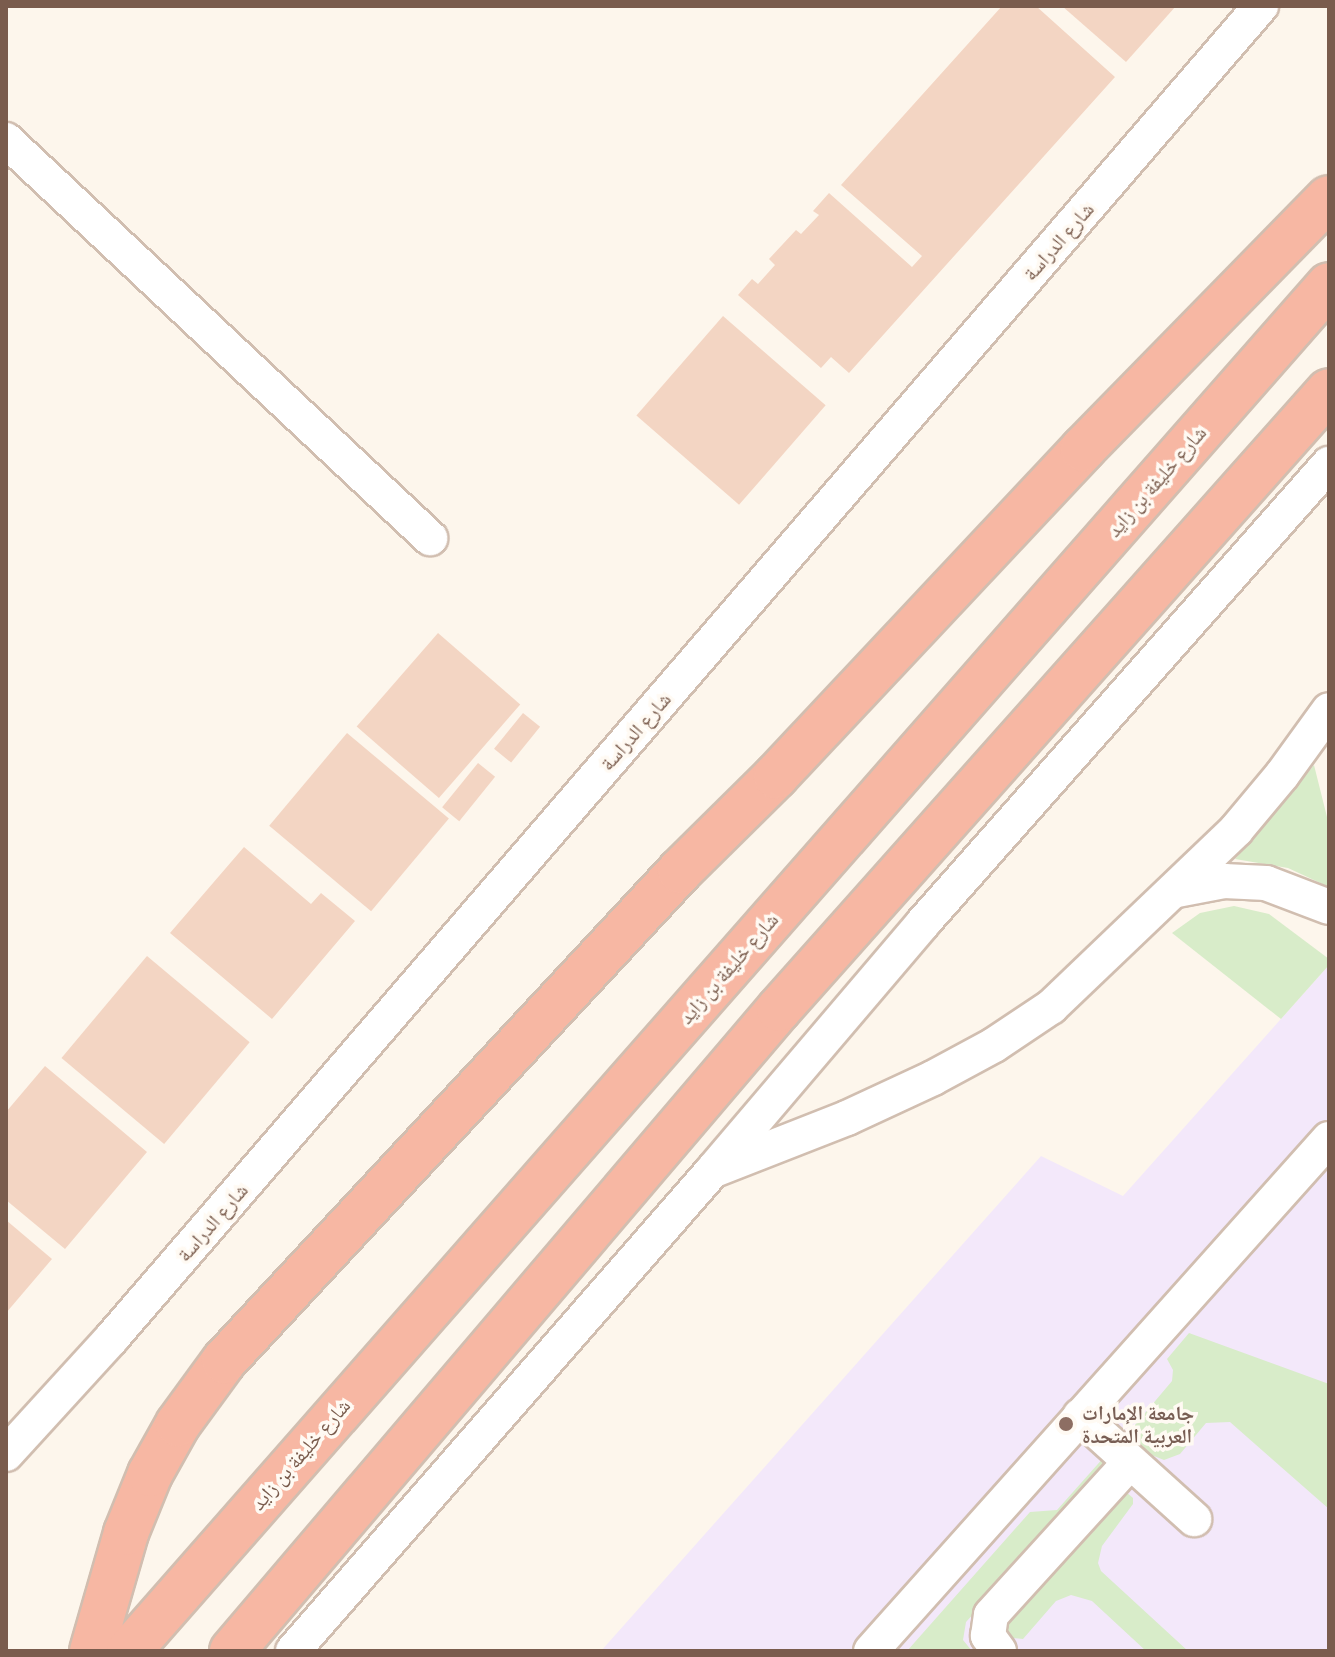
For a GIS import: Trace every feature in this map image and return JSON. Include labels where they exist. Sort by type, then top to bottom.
[{"type":"highway","points":[[92,1651],[126,1533],[150,1474],[178,1424],[205,1386],[274,1303],[1083,449],[1329,198]]},
{"type":"highway","name":"شارع خليفة بن زايد","points":[[129,1651],[1329,285]]},
{"type":"highway","points":[[232,1651],[779,1009],[1329,391]]},
{"type":"street","name":"شارع الدراسة","points":[[6,1454],[121,1328],[1261,6]]},
{"type":"street","points":[[6,140],[430,538]]},
{"type":"street","points":[[294,1650],[713,1170],[923,923],[1329,464]]},
{"type":"street","points":[[713,1170],[847,1118],[994,1045],[1051,1007],[1177,890],[1236,830],[1282,775],[1329,710]]},
{"type":"street","points":[[1177,890],[1245,880],[1286,888],[1329,907]]},
{"type":"street","points":[[871,1651],[1329,1139]]},
{"type":"street","points":[[1080,1416],[1194,1519]]},
{"type":"street","points":[[999,1651],[988,1636],[991,1615],[1130,1462]]},
{"type":"shaded area","name":"جامعة الإمارات العربية المتحدة","points":[[1329,965],[1329,1651],[601,1651],[1041,1156],[1123,1196]]},
{"type":"green space","points":[[1314,765],[1329,825],[1329,887],[1288,868],[1235,859]]},
{"type":"green space","points":[[1234,906],[1269,914],[1329,959],[1329,965],[1281,1019],[1172,933],[1200,913]]},
{"type":"green space","points":[[1189,1333],[1329,1384],[1329,1509],[1230,1422],[1206,1423],[1180,1454],[1164,1460],[1149,1454],[1129,1432],[1172,1381],[1173,1370],[1167,1359]]},
{"type":"green space","points":[[1105,1456],[1106,1469],[966,1622],[963,1640],[972,1651],[907,1651],[1030,1512],[1057,1510]]},
{"type":"green space","points":[[1125,1491],[1133,1498],[1133,1504],[1102,1546],[1098,1563],[1101,1571],[1188,1651],[1146,1651],[1092,1601],[1071,1595],[1056,1601],[1023,1639],[1013,1638],[1008,1631],[1008,1621]]},
{"type":"building","points":[[1002,6],[1036,6],[1115,77],[849,373],[831,357],[821,368],[738,295],[752,279],[758,284],[775,265],[769,259],[796,230],[801,234],[819,215],[813,211],[829,193],[912,267],[922,256],[841,185]]},
{"type":"building","points":[[1062,6],[1176,6],[1126,62]]},
{"type":"building","points":[[723,316],[826,405],[739,505],[636,416]]},
{"type":"building","points":[[438,633],[520,705],[439,798],[357,727]]},
{"type":"building","points":[[523,713],[540,727],[511,763],[494,749]]},
{"type":"building","points":[[347,733],[449,818],[371,911],[269,826]]},
{"type":"building","points":[[478,763],[495,777],[459,821],[442,807]]},
{"type":"building","points":[[244,847],[311,904],[321,893],[355,921],[272,1019],[170,933]]},
{"type":"building","points":[[147,956],[250,1042],[164,1144],[62,1058]]},
{"type":"building","points":[[45,1066],[147,1152],[65,1249],[6,1200],[6,1112]]},
{"type":"building","points":[[6,1220],[52,1259],[6,1313]]},
{"type":"place","name":"جامعة الإمارات العربية المتحدة","points":[[1066,1424]]}]
